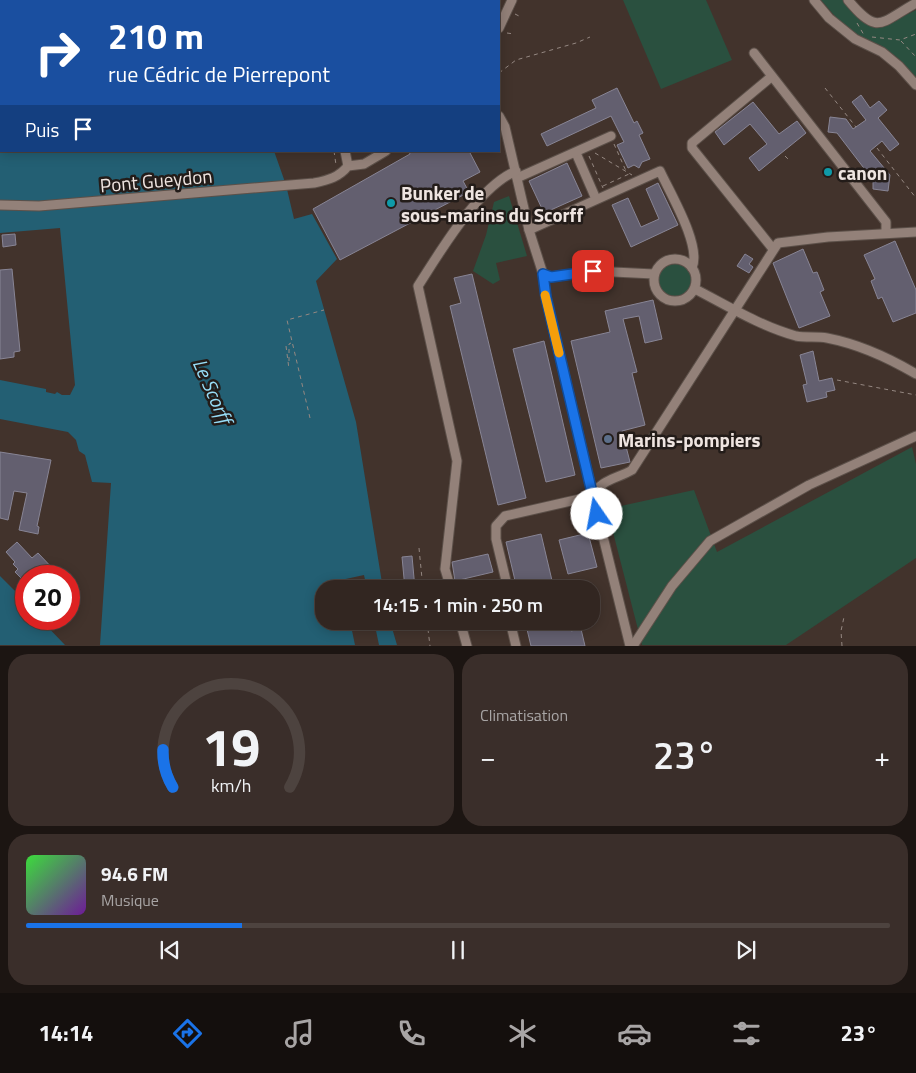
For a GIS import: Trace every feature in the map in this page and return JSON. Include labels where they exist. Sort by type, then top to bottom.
[{"type":"street","points":[[500,26],[512,0]]},
{"type":"street","points":[[814,0],[829,18],[882,52],[899,66],[916,85]]},
{"type":"street","points":[[848,0],[864,19],[873,23],[882,22],[916,3]]},
{"type":"street","points":[[754,53],[886,222],[886,233]]},
{"type":"street","points":[[771,77],[692,143],[692,148],[773,249]]},
{"type":"street","points":[[500,118],[505,127],[529,230],[543,274],[553,327],[593,496],[632,646]]},
{"type":"street","points":[[449,580],[446,569],[457,461],[418,286],[446,243],[494,184],[576,152],[611,136]]},
{"type":"street","points":[[345,152],[348,166]]},
{"type":"street","name":"Pont Gueydon","points":[[0,205],[39,206],[314,183],[328,180],[341,174],[348,166],[364,164],[384,152]]},
{"type":"street","points":[[576,152],[596,199]]},
{"type":"street","points":[[529,230],[596,199],[604,190],[640,180],[660,171],[691,239],[696,260],[692,268]]},
{"type":"street","points":[[506,580],[496,539],[496,526],[505,516],[593,496],[603,482],[632,470],[778,243],[916,232]]},
{"type":"street","points":[[675,259],[682,260],[692,268],[696,282],[695,288],[691,294],[679,301],[665,299],[655,289],[654,274],[662,263],[675,259]]},
{"type":"street","points":[[543,274],[551,277],[615,271],[654,274]]},
{"type":"street","points":[[695,288],[751,320],[798,336],[825,337],[842,341],[897,362],[916,374]]},
{"type":"street","points":[[632,646],[672,586],[710,541],[809,485],[916,436]]},
{"type":"street","points":[[463,630],[467,646]]},
{"type":"street","points":[[512,630],[516,646]]},
{"type":"path","points":[[858,12],[854,18],[862,38],[900,40],[916,34]]},
{"type":"path","points":[[500,72],[516,60],[541,54],[590,37]]},
{"type":"path","points":[[900,40],[916,56]]},
{"type":"path","points":[[825,88],[856,127]]},
{"type":"path","points":[[611,136],[626,171]]},
{"type":"path","points":[[585,148],[640,180]]},
{"type":"path","points":[[585,148],[604,190],[630,174]]},
{"type":"path","points":[[878,148],[916,198]]},
{"type":"path","points":[[334,152],[337,167]]},
{"type":"path","points":[[785,156],[790,162]]},
{"type":"path","points":[[310,418],[287,320],[324,310]]},
{"type":"path","points":[[288,361],[290,360],[289,344],[292,343]]},
{"type":"path","points":[[286,346],[290,369]]},
{"type":"path","points":[[837,380],[916,395]]},
{"type":"path","points":[[419,548],[422,580]]},
{"type":"path","points":[[842,646],[841,631],[844,616]]},
{"type":"path","points":[[428,630],[430,646]]},
{"type":"green space","points":[[623,0],[706,0],[732,60],[661,89]]},
{"type":"green space","points":[[821,0],[843,0],[861,20],[869,25],[876,26],[892,22],[916,10],[916,77],[898,58],[880,45],[862,38],[840,22]]},
{"type":"green space","points":[[509,196],[527,256],[496,263],[500,280],[493,284],[473,271],[486,235],[494,202]]},
{"type":"green space","points":[[675,264],[687,269],[692,281],[687,293],[675,298],[663,293],[658,281],[663,269]]},
{"type":"green space","points":[[912,447],[916,464],[916,558],[786,645],[642,645],[607,509],[694,490],[717,552]]},
{"type":"water","name":"Le Scorff","points":[[0,152],[274,152],[286,185],[294,219],[312,214],[337,259],[316,281],[356,422],[382,580],[315,580],[315,630],[393,630],[397,645],[100,645],[111,483],[92,482],[85,455],[79,451],[76,440],[68,432],[0,419],[0,380],[46,389],[46,392],[55,394],[57,392],[62,395],[70,395],[75,385],[60,228],[0,233]]},
{"type":"water","points":[[0,576],[15,591],[15,630],[51,630],[65,645],[0,645]]},
{"type":"pier","points":[[364,575],[365,580],[341,580]]},
{"type":"pier","points":[[352,630],[376,630],[379,645],[355,645]]},
{"type":"building","points":[[617,88],[634,123],[637,121],[643,133],[639,135],[650,159],[642,162],[639,168],[634,165],[628,168],[617,145],[624,142],[611,116],[547,146],[541,134],[596,108],[592,100]]},
{"type":"building","points":[[861,95],[870,108],[879,101],[887,110],[878,118],[899,144],[890,151],[882,141],[870,151],[890,175],[888,191],[873,189],[873,180],[837,133],[828,132],[830,117],[846,119],[853,129],[866,120],[852,102]]},
{"type":"building","points":[[753,102],[779,134],[797,121],[806,133],[759,171],[749,158],[767,144],[750,124],[724,145],[715,132]]},
{"type":"building","name":"Bunker de sous-marins du Scorff","points":[[409,152],[470,152],[480,172],[463,181],[469,192],[340,260],[313,209],[410,154]]},
{"type":"building","points":[[567,163],[582,196],[544,213],[529,181]]},
{"type":"building","points":[[658,183],[678,225],[631,247],[612,205],[628,198],[641,227],[659,219],[646,189]]},
{"type":"building","points":[[15,234],[16,245],[3,247],[2,235]]},
{"type":"building","points":[[895,241],[916,290],[916,313],[893,322],[882,297],[878,299],[871,281],[875,279],[864,255]]},
{"type":"building","points":[[803,249],[813,273],[817,272],[824,290],[820,292],[830,316],[799,328],[773,263]]},
{"type":"building","points":[[745,254],[753,259],[749,264],[753,267],[749,273],[737,266]]},
{"type":"building","points":[[12,269],[20,351],[14,352],[14,357],[0,359],[0,270]]},
{"type":"building","points":[[472,274],[526,498],[498,505],[450,306],[461,303],[454,278]]},
{"type":"building","points":[[653,300],[662,339],[645,343],[639,316],[623,319],[637,372],[632,373],[645,425],[622,431],[630,462],[601,468],[571,341],[610,332],[605,311]]},
{"type":"building","points":[[544,341],[575,475],[546,482],[513,349]]},
{"type":"building","points":[[813,351],[819,381],[832,378],[835,390],[826,392],[827,397],[807,402],[803,385],[807,384],[800,355]]},
{"type":"building","points":[[0,452],[51,460],[37,526],[39,527],[38,534],[19,530],[27,493],[14,491],[8,520],[0,518]]},
{"type":"building","points":[[588,533],[597,567],[568,574],[559,540]]},
{"type":"building","points":[[541,534],[552,580],[515,580],[506,542]]},
{"type":"building","points":[[17,542],[32,558],[38,553],[49,565],[15,566],[13,564],[15,562],[6,552]]},
{"type":"building","points":[[488,554],[493,572],[455,580],[452,562]]},
{"type":"building","points":[[412,556],[414,580],[404,580],[402,557]]},
{"type":"building","points":[[527,630],[581,630],[585,646],[531,646]]},
{"type":"slow traffic","points":[[545,295],[559,353]]},
{"type":"place","name":"canon","points":[[828,172]]},
{"type":"place","name":"Bunker de sous-marins du Scorff","points":[[391,203]]},
{"type":"place","name":"Marins-pompiers","points":[[608,439]]},
{"type":"route","points":[[593,271],[551,277],[543,274],[543,284],[597,514]]}]
